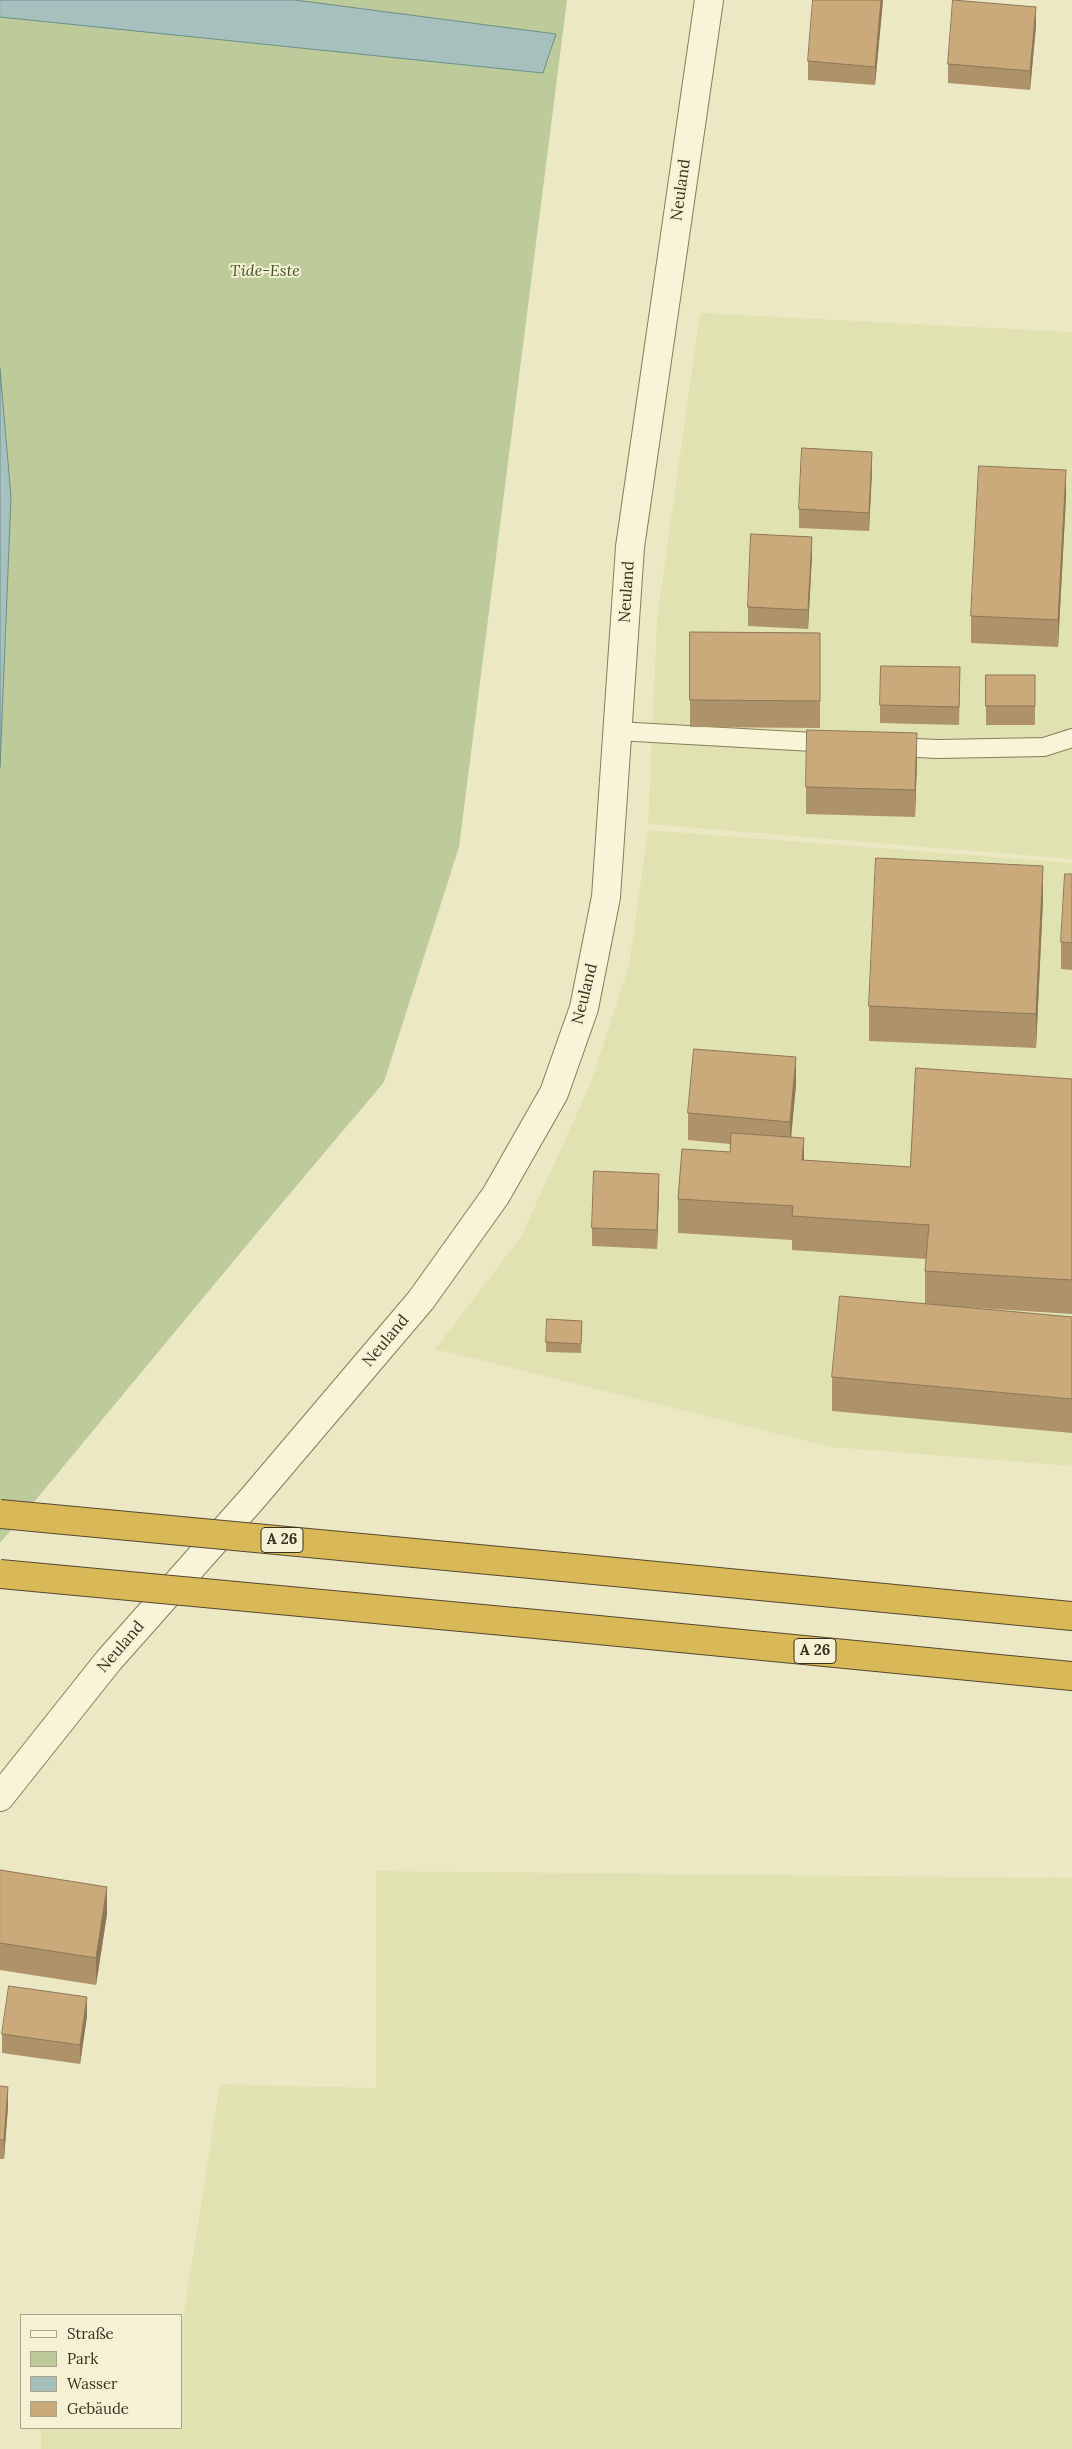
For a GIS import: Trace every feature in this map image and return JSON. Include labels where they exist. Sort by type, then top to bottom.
[{"type":"highway","name":"A 26","points":[[0,1514],[1072,1616]]},
{"type":"highway","name":"A 26","points":[[0,1574],[1072,1676]]},
{"type":"street","name":"Neuland","points":[[0,1797],[109,1660],[252,1499],[421,1300],[496,1195],[554,1093],[584,1008],[606,897],[630,547],[709,0]]},
{"type":"lane","points":[[617,731],[850,744]]},
{"type":"lane","points":[[879,746],[938,749],[1044,746],[1072,738]]},
{"type":"green space","name":"Tide-Este","points":[[0,0],[567,0],[459,847],[384,1082],[0,1543]]},
{"type":"green space","points":[[700,313],[1072,332],[1072,859],[648,824],[657,619]]},
{"type":"green space","points":[[648,830],[1072,863],[1072,1466],[830,1447],[435,1349],[521,1237],[590,1085],[629,966]]},
{"type":"green space","points":[[376,1871],[1072,1878],[1072,2449],[41,2449],[41,2429],[182,2429],[182,2325],[220,2084],[376,2088]]},
{"type":"water","points":[[0,0],[295,0],[556,34],[543,73],[0,17]]},
{"type":"water","points":[[0,369],[11,497],[0,767]]},
{"type":"building","points":[[813,0],[881,0],[875,67],[808,61]]},
{"type":"building","points":[[953,0],[1036,7],[1030,71],[948,64]]},
{"type":"building","points":[[802,448],[872,452],[869,513],[799,509]]},
{"type":"building","points":[[979,466],[1066,470],[1058,620],[971,616]]},
{"type":"building","points":[[751,534],[812,537],[808,610],[748,607]]},
{"type":"building","points":[[690,632],[820,633],[820,701],[690,700]]},
{"type":"building","points":[[881,666],[960,667],[959,707],[880,705]]},
{"type":"building","points":[[986,675],[1035,675],[1035,706],[986,706]]},
{"type":"building","points":[[807,730],[917,733],[915,790],[806,787]]},
{"type":"building","points":[[876,858],[1043,866],[1036,1014],[869,1006]]},
{"type":"building","points":[[1065,874],[1072,874],[1072,943],[1061,942]]},
{"type":"building","points":[[694,1049],[796,1057],[790,1122],[688,1113]]},
{"type":"building","points":[[916,1068],[1072,1079],[1072,1280],[925,1271],[929,1225],[792,1216],[793,1206],[678,1199],[682,1149],[730,1152],[731,1133],[804,1138],[802,1160],[910,1167]]},
{"type":"building","points":[[594,1171],[659,1174],[657,1230],[592,1228]]},
{"type":"building","points":[[840,1296],[1072,1317],[1072,1399],[832,1377]]},
{"type":"building","points":[[547,1319],[582,1321],[581,1344],[546,1342]]},
{"type":"building","points":[[0,1870],[107,1887],[96,1958],[0,1943]]},
{"type":"building","points":[[9,1986],[87,1997],[80,2045],[2,2034]]},
{"type":"building","points":[[0,2086],[8,2087],[4,2140],[0,2140]]}]
